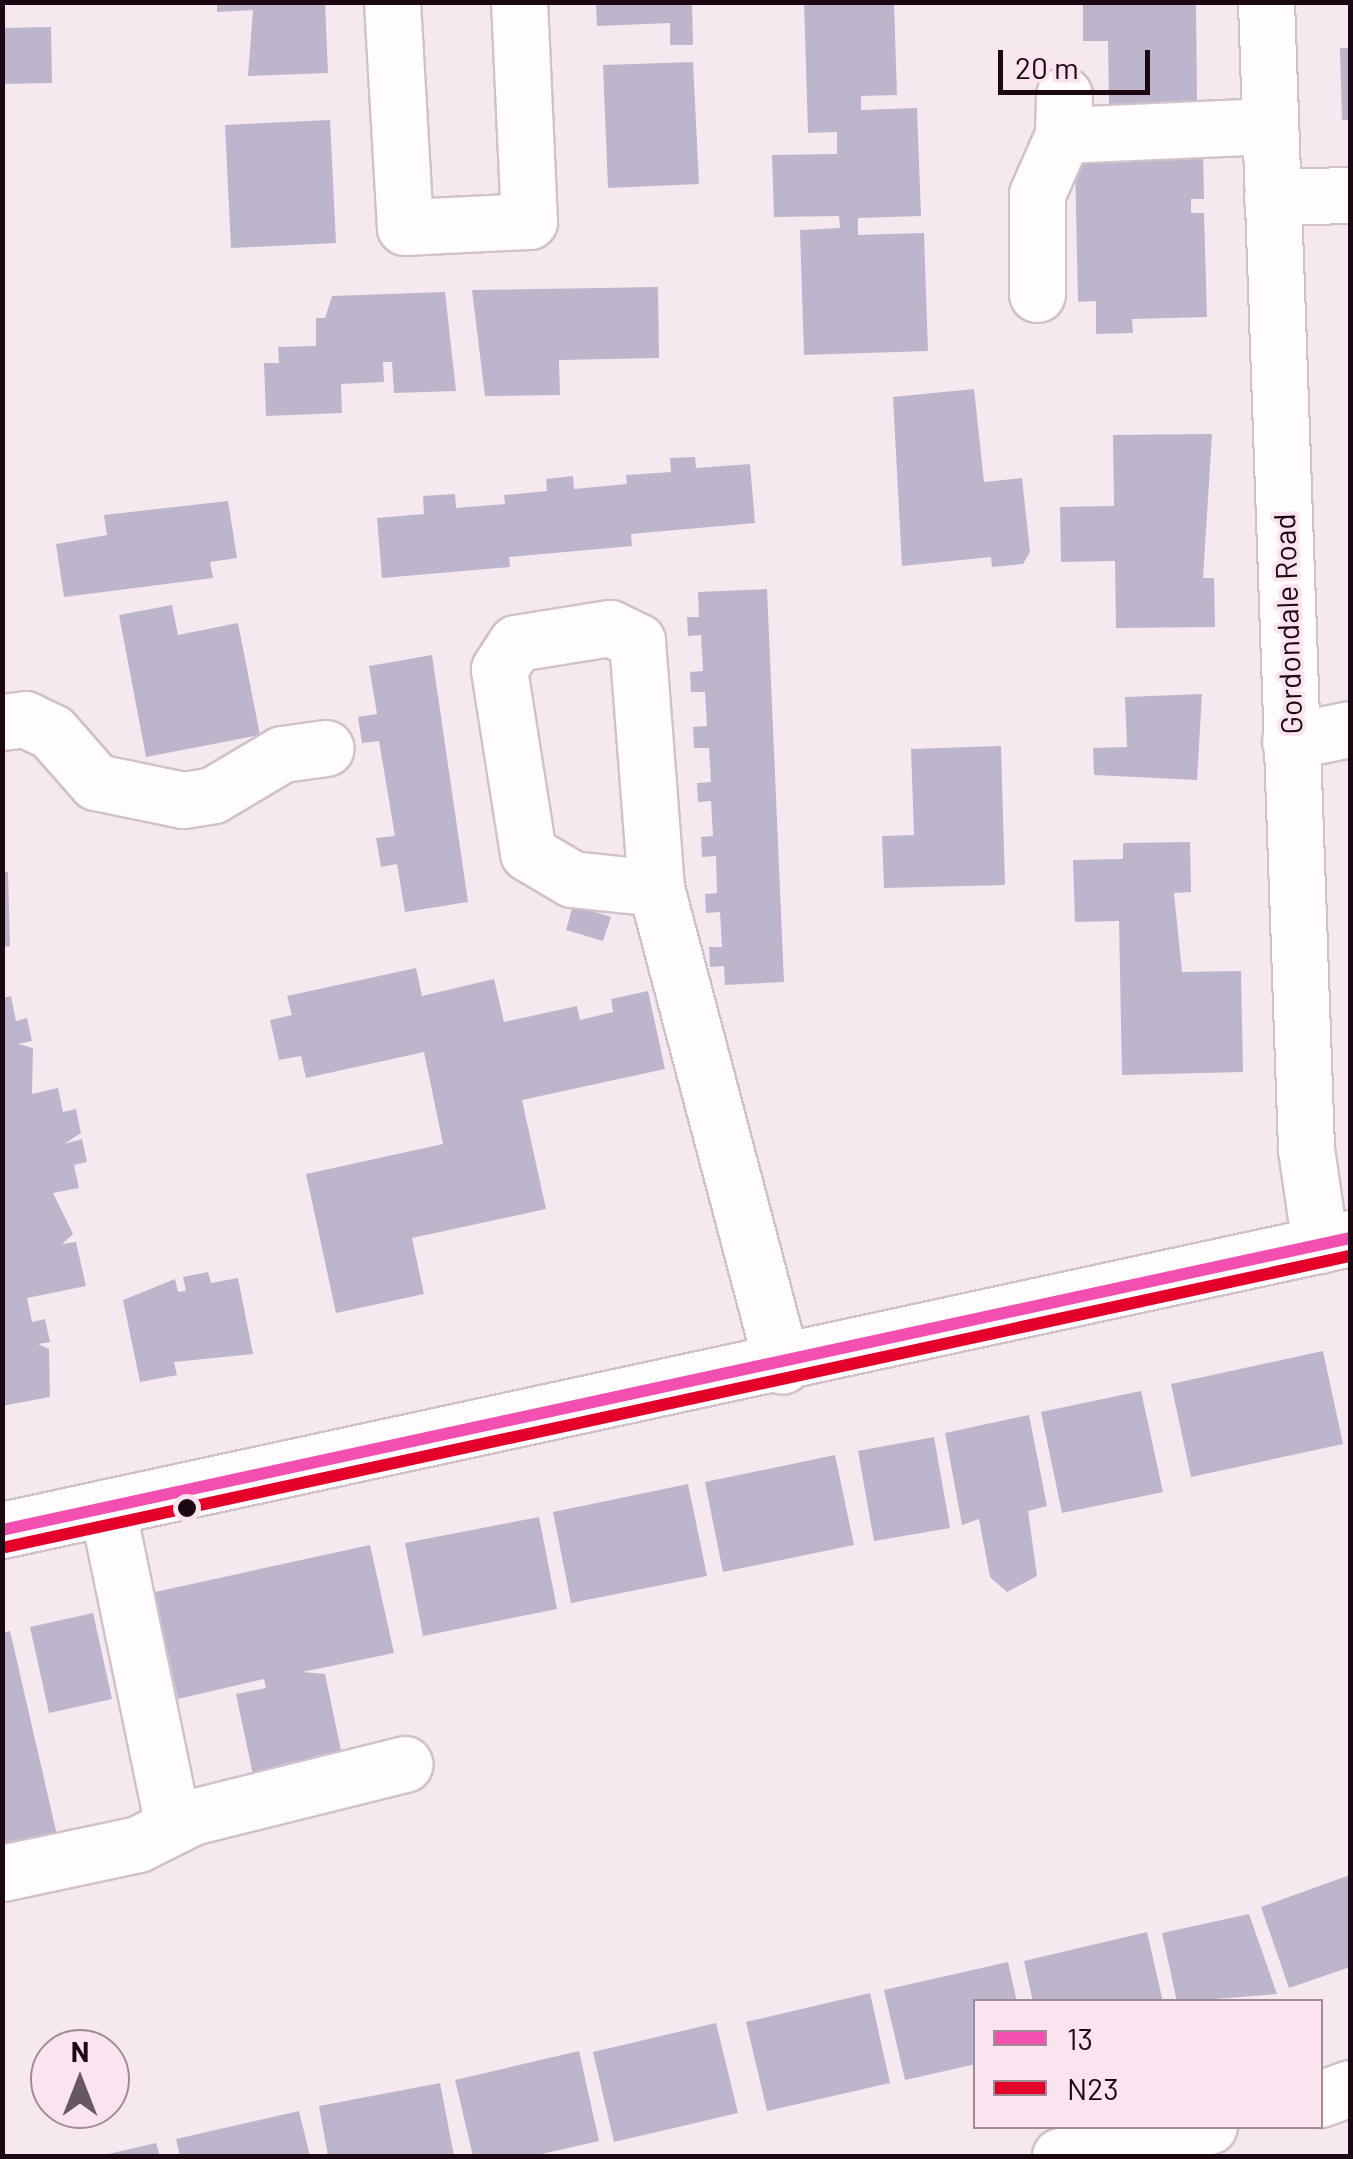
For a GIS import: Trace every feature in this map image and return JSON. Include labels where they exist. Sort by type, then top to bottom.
[{"type":"street","points":[[392,2],[405,227],[529,220],[519,2]]},
{"type":"street","name":"Gordondale Road","points":[[1266,2],[1306,1149],[1335,1241]]},
{"type":"street","points":[[1038,294],[1038,194],[1064,115],[1270,126]]},
{"type":"street","points":[[1272,197],[1350,195]]},
{"type":"street","points":[[656,888],[572,879],[528,852],[498,669],[516,643],[610,628],[637,641],[656,888],[782,1366]]},
{"type":"street","points":[[2,722],[25,719],[52,732],[96,782],[182,800],[214,795],[282,754],[326,748]]},
{"type":"street","points":[[1290,741],[1350,729]]},
{"type":"street","points":[[2,1530],[782,1366],[1335,1241]]},
{"type":"street","points":[[107,1507],[174,1826]]},
{"type":"street","points":[[2,1873],[138,1844],[174,1826],[404,1764]]},
{"type":"street","points":[[1323,2098],[1350,2088]]},
{"type":"street","points":[[1060,2156],[1194,2129]]},
{"type":"building","points":[[217,2],[325,2],[328,73],[248,76],[253,10],[217,12]]},
{"type":"building","points":[[596,2],[692,2],[693,45],[670,45],[670,23],[597,26]]},
{"type":"building","points":[[804,2],[894,2],[897,95],[861,96],[861,110],[917,108],[921,216],[858,218],[858,235],[924,233],[928,351],[804,355],[800,230],[840,228],[839,216],[774,217],[772,155],[837,154],[837,132],[808,133]]},
{"type":"building","points":[[1083,2],[1196,2],[1197,103],[1109,105],[1108,41],[1083,41]]},
{"type":"building","points":[[51,27],[52,83],[2,84],[2,28]]},
{"type":"building","points":[[1340,48],[1350,48],[1350,120],[1342,120]]},
{"type":"building","points":[[693,62],[699,184],[608,188],[603,65]]},
{"type":"building","points":[[330,120],[336,243],[231,248],[225,125]]},
{"type":"building","points":[[1203,148],[1204,199],[1191,199],[1191,213],[1204,213],[1207,317],[1132,319],[1133,333],[1096,334],[1096,301],[1078,302],[1075,160]]},
{"type":"building","points":[[658,287],[659,358],[559,360],[560,395],[485,396],[472,290]]},
{"type":"building","points":[[445,292],[456,391],[394,393],[392,362],[383,362],[384,382],[341,384],[342,413],[266,416],[264,363],[279,363],[278,347],[316,346],[316,318],[325,318],[332,296]]},
{"type":"building","points":[[974,389],[984,482],[1022,478],[1030,552],[1023,564],[992,567],[991,557],[902,566],[893,397]]},
{"type":"building","points":[[1212,434],[1203,578],[1214,578],[1215,627],[1116,628],[1115,561],[1061,562],[1060,507],[1114,506],[1113,435]]},
{"type":"building","points":[[695,457],[696,468],[750,464],[755,523],[631,534],[632,546],[509,557],[510,567],[382,578],[377,518],[424,514],[423,496],[455,494],[456,508],[505,504],[504,495],[547,491],[546,479],[573,476],[574,489],[627,484],[626,475],[671,472],[670,458]]},
{"type":"building","points":[[228,501],[237,558],[210,562],[213,578],[64,597],[56,544],[107,535],[104,515]]},
{"type":"building","points":[[767,589],[784,982],[725,985],[724,966],[710,967],[709,947],[722,947],[720,912],[706,913],[705,894],[717,893],[716,856],[702,857],[701,837],[713,836],[711,801],[698,802],[697,783],[711,782],[709,748],[694,748],[693,727],[707,726],[705,692],[691,692],[690,672],[703,671],[701,635],[688,636],[687,617],[699,617],[698,592]]},
{"type":"building","points":[[172,605],[178,635],[238,623],[260,735],[146,757],[119,615]]},
{"type":"building","points":[[432,655],[468,902],[405,912],[397,864],[381,867],[376,838],[395,836],[379,741],[362,743],[358,717],[377,714],[369,666]]},
{"type":"building","points":[[1202,694],[1197,780],[1094,775],[1093,748],[1127,747],[1125,697]]},
{"type":"building","points":[[1001,746],[1005,885],[884,888],[882,836],[914,835],[911,749]]},
{"type":"building","points":[[1190,842],[1191,892],[1174,893],[1182,972],[1241,971],[1243,1072],[1122,1075],[1119,921],[1075,922],[1073,860],[1123,859],[1123,843]]},
{"type":"building","points":[[2,872],[8,872],[10,946],[2,947]]},
{"type":"building","points":[[573,905],[611,917],[603,941],[566,930]]},
{"type":"building","points":[[416,968],[422,996],[494,979],[504,1022],[577,1006],[580,1020],[613,1012],[611,999],[648,991],[665,1069],[522,1100],[546,1209],[412,1238],[424,1294],[336,1313],[306,1174],[443,1144],[424,1052],[306,1078],[301,1056],[279,1060],[270,1020],[292,1015],[287,996]]},
{"type":"building","points":[[11,996],[16,1021],[27,1018],[32,1041],[18,1044],[33,1048],[32,1094],[58,1088],[63,1112],[76,1109],[81,1133],[64,1144],[82,1139],[87,1162],[74,1165],[79,1188],[53,1193],[73,1234],[62,1244],[76,1242],[86,1286],[27,1298],[32,1322],[45,1319],[50,1342],[38,1344],[49,1349],[50,1397],[2,1406],[2,998]]},
{"type":"building","points":[[208,1272],[211,1283],[238,1278],[253,1354],[174,1362],[177,1375],[140,1382],[123,1300],[175,1279],[178,1292],[186,1291],[183,1277]]},
{"type":"building","points":[[1323,1351],[1343,1444],[1191,1477],[1171,1384]]},
{"type":"building","points":[[1141,1391],[1163,1492],[1062,1513],[1041,1412]]},
{"type":"building","points":[[1029,1415],[1047,1506],[1028,1511],[1037,1576],[1007,1592],[990,1577],[979,1519],[962,1525],[945,1433]]},
{"type":"building","points":[[934,1437],[950,1528],[874,1541],[858,1451]]},
{"type":"building","points":[[835,1455],[854,1545],[723,1572],[705,1482]]},
{"type":"building","points":[[688,1484],[707,1576],[571,1603],[553,1512]]},
{"type":"building","points":[[539,1517],[557,1609],[423,1636],[405,1543]]},
{"type":"building","points":[[370,1545],[394,1653],[302,1672],[325,1674],[342,1755],[253,1775],[236,1694],[266,1688],[264,1679],[178,1699],[155,1592]]},
{"type":"building","points":[[93,1613],[112,1699],[49,1713],[30,1627]]},
{"type":"building","points":[[10,1631],[57,1835],[2,1847],[2,1633]]},
{"type":"building","points":[[1350,1875],[1350,1967],[1289,1988],[1261,1907]]},
{"type":"building","points":[[1249,1914],[1277,1994],[1176,1999],[1162,1933]]},
{"type":"building","points":[[1147,1932],[1162,1999],[1032,1999],[1024,1961]]},
{"type":"building","points":[[1008,1962],[1016,1999],[973,1999],[973,2065],[905,2080],[884,1990]]},
{"type":"building","points":[[870,1993],[890,2083],[767,2111],[746,2022]]},
{"type":"building","points":[[716,2023],[738,2113],[614,2142],[593,2052]]},
{"type":"building","points":[[579,2051],[599,2141],[533,2156],[473,2156],[455,2080]]},
{"type":"building","points":[[440,2083],[454,2156],[328,2156],[319,2106]]},
{"type":"building","points":[[299,2111],[310,2156],[180,2156],[176,2139]]},
{"type":"building","points":[[156,2143],[160,2156],[104,2156],[104,2155]]},
{"type":"transit line","name":"13","points":[[2,1530],[1350,1238]]},
{"type":"transit line","name":"N23","points":[[6,1547],[1350,1256]]}]
